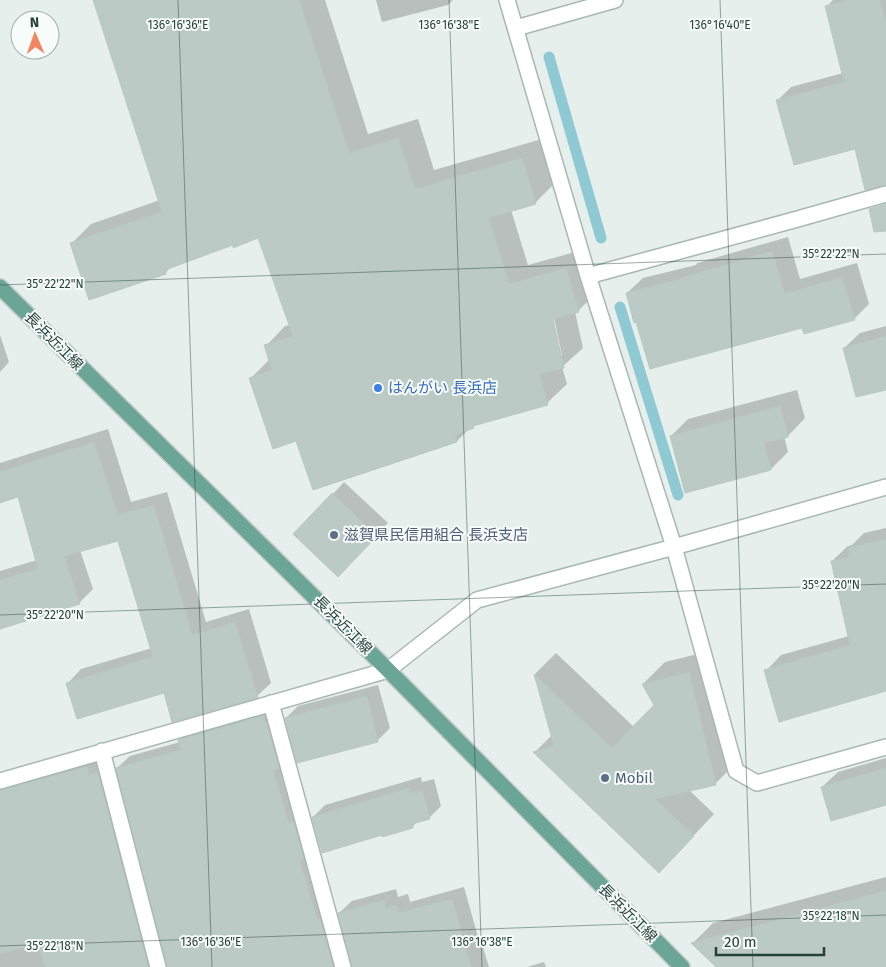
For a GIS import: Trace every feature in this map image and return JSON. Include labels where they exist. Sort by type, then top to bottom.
[{"type":"main road","name":"長浜近江線","points":[[0,287],[388,670],[682,967]]},
{"type":"street","points":[[508,0],[588,276],[674,547],[736,771],[757,783],[886,746]]},
{"type":"street","points":[[516,28],[615,0]]},
{"type":"street","points":[[588,276],[886,194]]},
{"type":"street","points":[[0,781],[388,670],[477,600],[886,487]]},
{"type":"street","points":[[271,703],[343,967]]},
{"type":"street","points":[[102,751],[158,967]]},
{"type":"building","points":[[93,0],[299,0],[349,153],[398,138],[415,189],[522,158],[536,204],[489,218],[509,284],[566,268],[579,312],[553,319],[564,368],[539,374],[548,405],[473,426],[474,428],[455,435],[457,442],[313,490],[296,441],[273,449],[249,378],[272,370],[264,345],[293,336],[258,238],[233,248],[233,245],[165,270],[166,274],[89,300],[70,243],[162,212]]},
{"type":"building","points":[[850,0],[880,0],[886,22],[886,185],[865,190],[855,149],[794,165],[776,100],[844,82],[825,6]]},
{"type":"building","points":[[886,204],[886,231],[874,232],[869,209]]},
{"type":"building","points":[[772,251],[785,294],[842,277],[855,320],[804,334],[802,328],[650,369],[626,293],[681,279]]},
{"type":"building","points":[[886,336],[886,390],[856,397],[843,348]]},
{"type":"building","points":[[780,406],[788,437],[764,443],[771,470],[685,493],[670,436]]},
{"type":"building","points":[[94,442],[118,515],[154,505],[192,635],[235,622],[258,698],[172,722],[164,693],[77,719],[66,683],[153,657],[118,541],[64,556],[80,604],[0,629],[0,580],[38,569],[18,497],[0,503],[0,472]]},
{"type":"building","points":[[332,493],[377,536],[338,577],[293,534]]},
{"type":"building","points":[[886,539],[886,691],[779,722],[764,670],[850,645],[831,561],[849,557],[848,548]]},
{"type":"building","points":[[689,672],[716,785],[655,799],[694,836],[659,873],[533,752],[554,746],[534,674],[612,748],[654,705],[642,684]]},
{"type":"building","points":[[367,696],[378,742],[297,763],[285,718]]},
{"type":"building","points":[[263,716],[265,723],[267,723],[279,768],[273,770],[289,824],[294,822],[304,858],[299,859],[317,919],[320,918],[333,967],[167,967],[116,768],[181,750],[178,740]]},
{"type":"building","points":[[87,767],[89,775],[98,773],[148,967],[45,967],[38,943],[0,954],[0,790]]},
{"type":"building","points":[[886,768],[886,805],[831,821],[821,787]]},
{"type":"building","points":[[409,788],[410,793],[422,790],[430,819],[412,824],[413,828],[322,853],[312,817]]},
{"type":"building","points":[[886,891],[886,967],[716,967],[691,943]]},
{"type":"building","points":[[452,899],[471,967],[352,967],[338,913],[384,900],[386,908],[396,905],[398,913]]},
{"type":"waterway","points":[[549,57],[601,238]]},
{"type":"waterway","points":[[620,307],[678,495]]},
{"type":"place","name":"はんがい 長浜店","points":[[378,388]]},
{"type":"place","name":"滋賀県民信用組合 長浜支店","points":[[334,535]]},
{"type":"place","name":"Mobil","points":[[605,778]]}]
